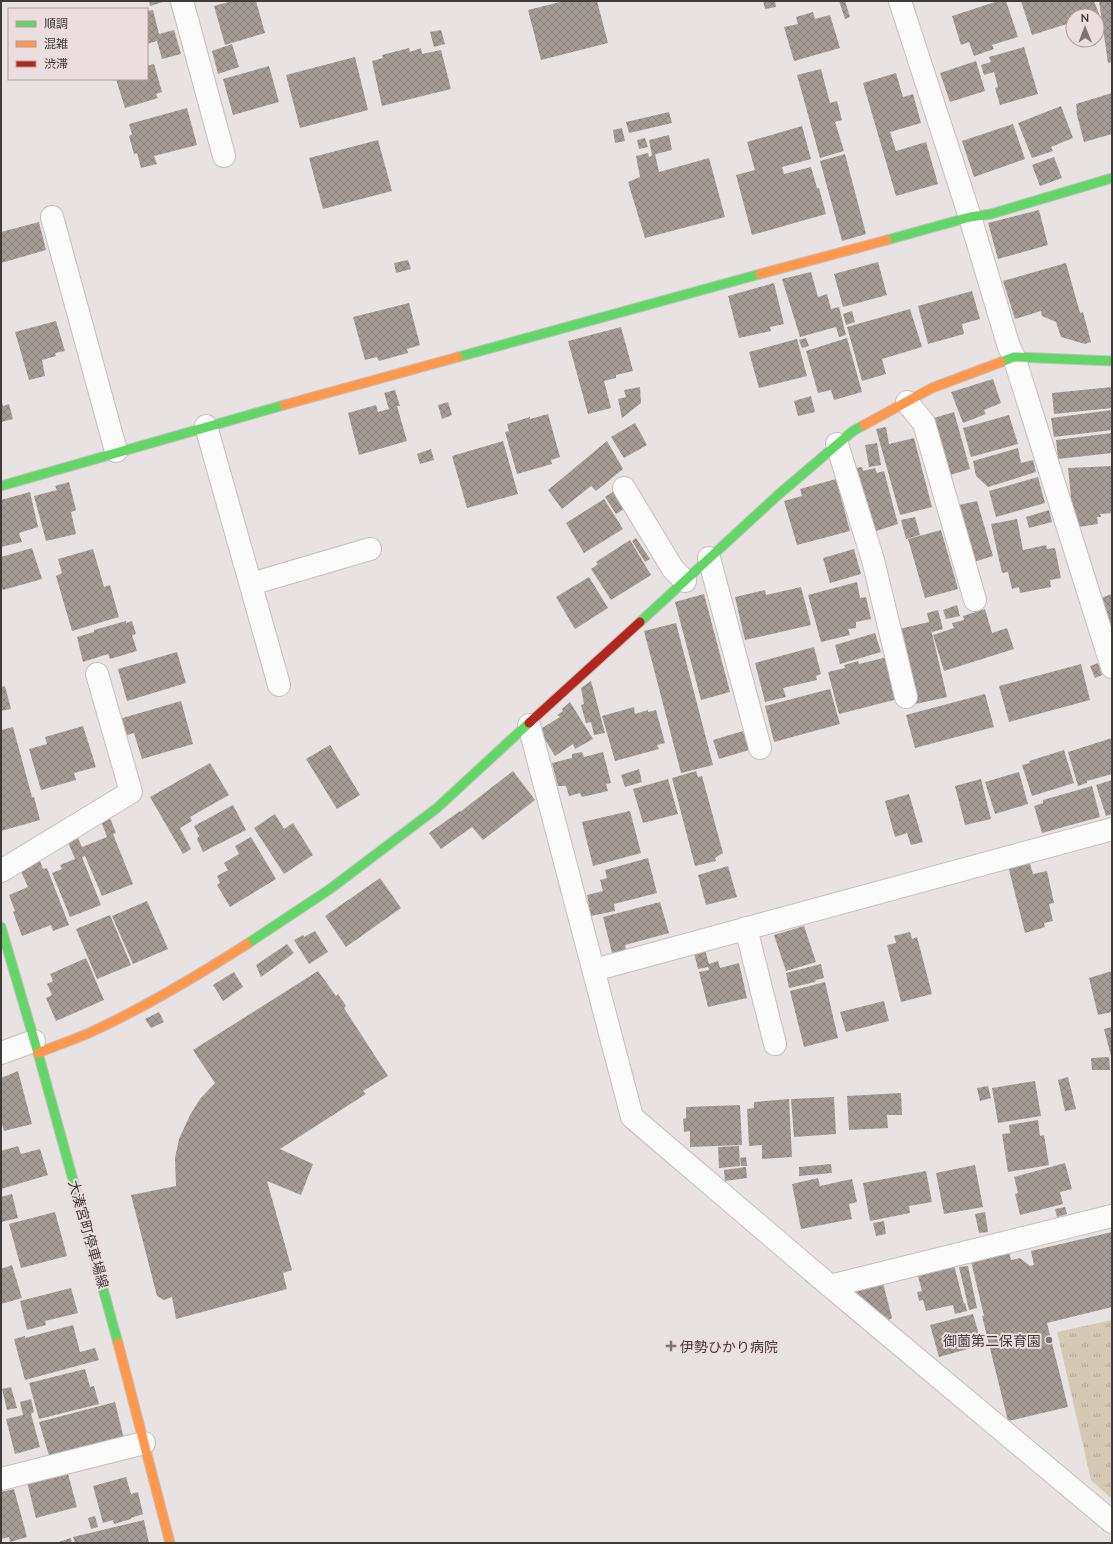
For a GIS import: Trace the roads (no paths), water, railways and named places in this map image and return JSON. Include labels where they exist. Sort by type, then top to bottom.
[{"type":"street","points":[[182,1],[224,156]]},
{"type":"street","points":[[900,1],[970,217],[1009,348],[1014,357],[1112,667]]},
{"type":"street","points":[[1,486],[116,451],[206,426],[970,217],[991,214],[1112,178]]},
{"type":"street","points":[[52,217],[116,451]]},
{"type":"street","points":[[1,1053],[36,1047],[89,1032],[146,1004],[223,959],[330,890],[437,808],[709,558],[853,431],[932,388],[1014,357],[1112,361]]},
{"type":"street","points":[[907,402],[924,423],[975,600]]},
{"type":"street","points":[[206,426],[279,685]]},
{"type":"street","points":[[837,444],[873,560],[906,697]]},
{"type":"street","points":[[624,488],[673,569],[685,581]]},
{"type":"street","points":[[251,584],[370,549]]},
{"type":"street","points":[[709,558],[760,748]]},
{"type":"street","points":[[1,871],[131,792],[97,674]]},
{"type":"street","points":[[529,725],[632,1117],[830,1286],[1112,1522]]},
{"type":"street","points":[[594,970],[1112,829]]},
{"type":"street","name":"大湊宮町停車場線","points":[[1,927],[110,1310],[170,1543]]},
{"type":"street","points":[[746,928],[774,1044]]},
{"type":"street","points":[[830,1286],[1112,1216]]},
{"type":"street","points":[[1,1479],[144,1443]]},
{"type":"place","name":"御薗第二保育園","points":[[1049,1340]]},
{"type":"place","name":"伊勢ひかり病院","points":[[671,1346]]}]
